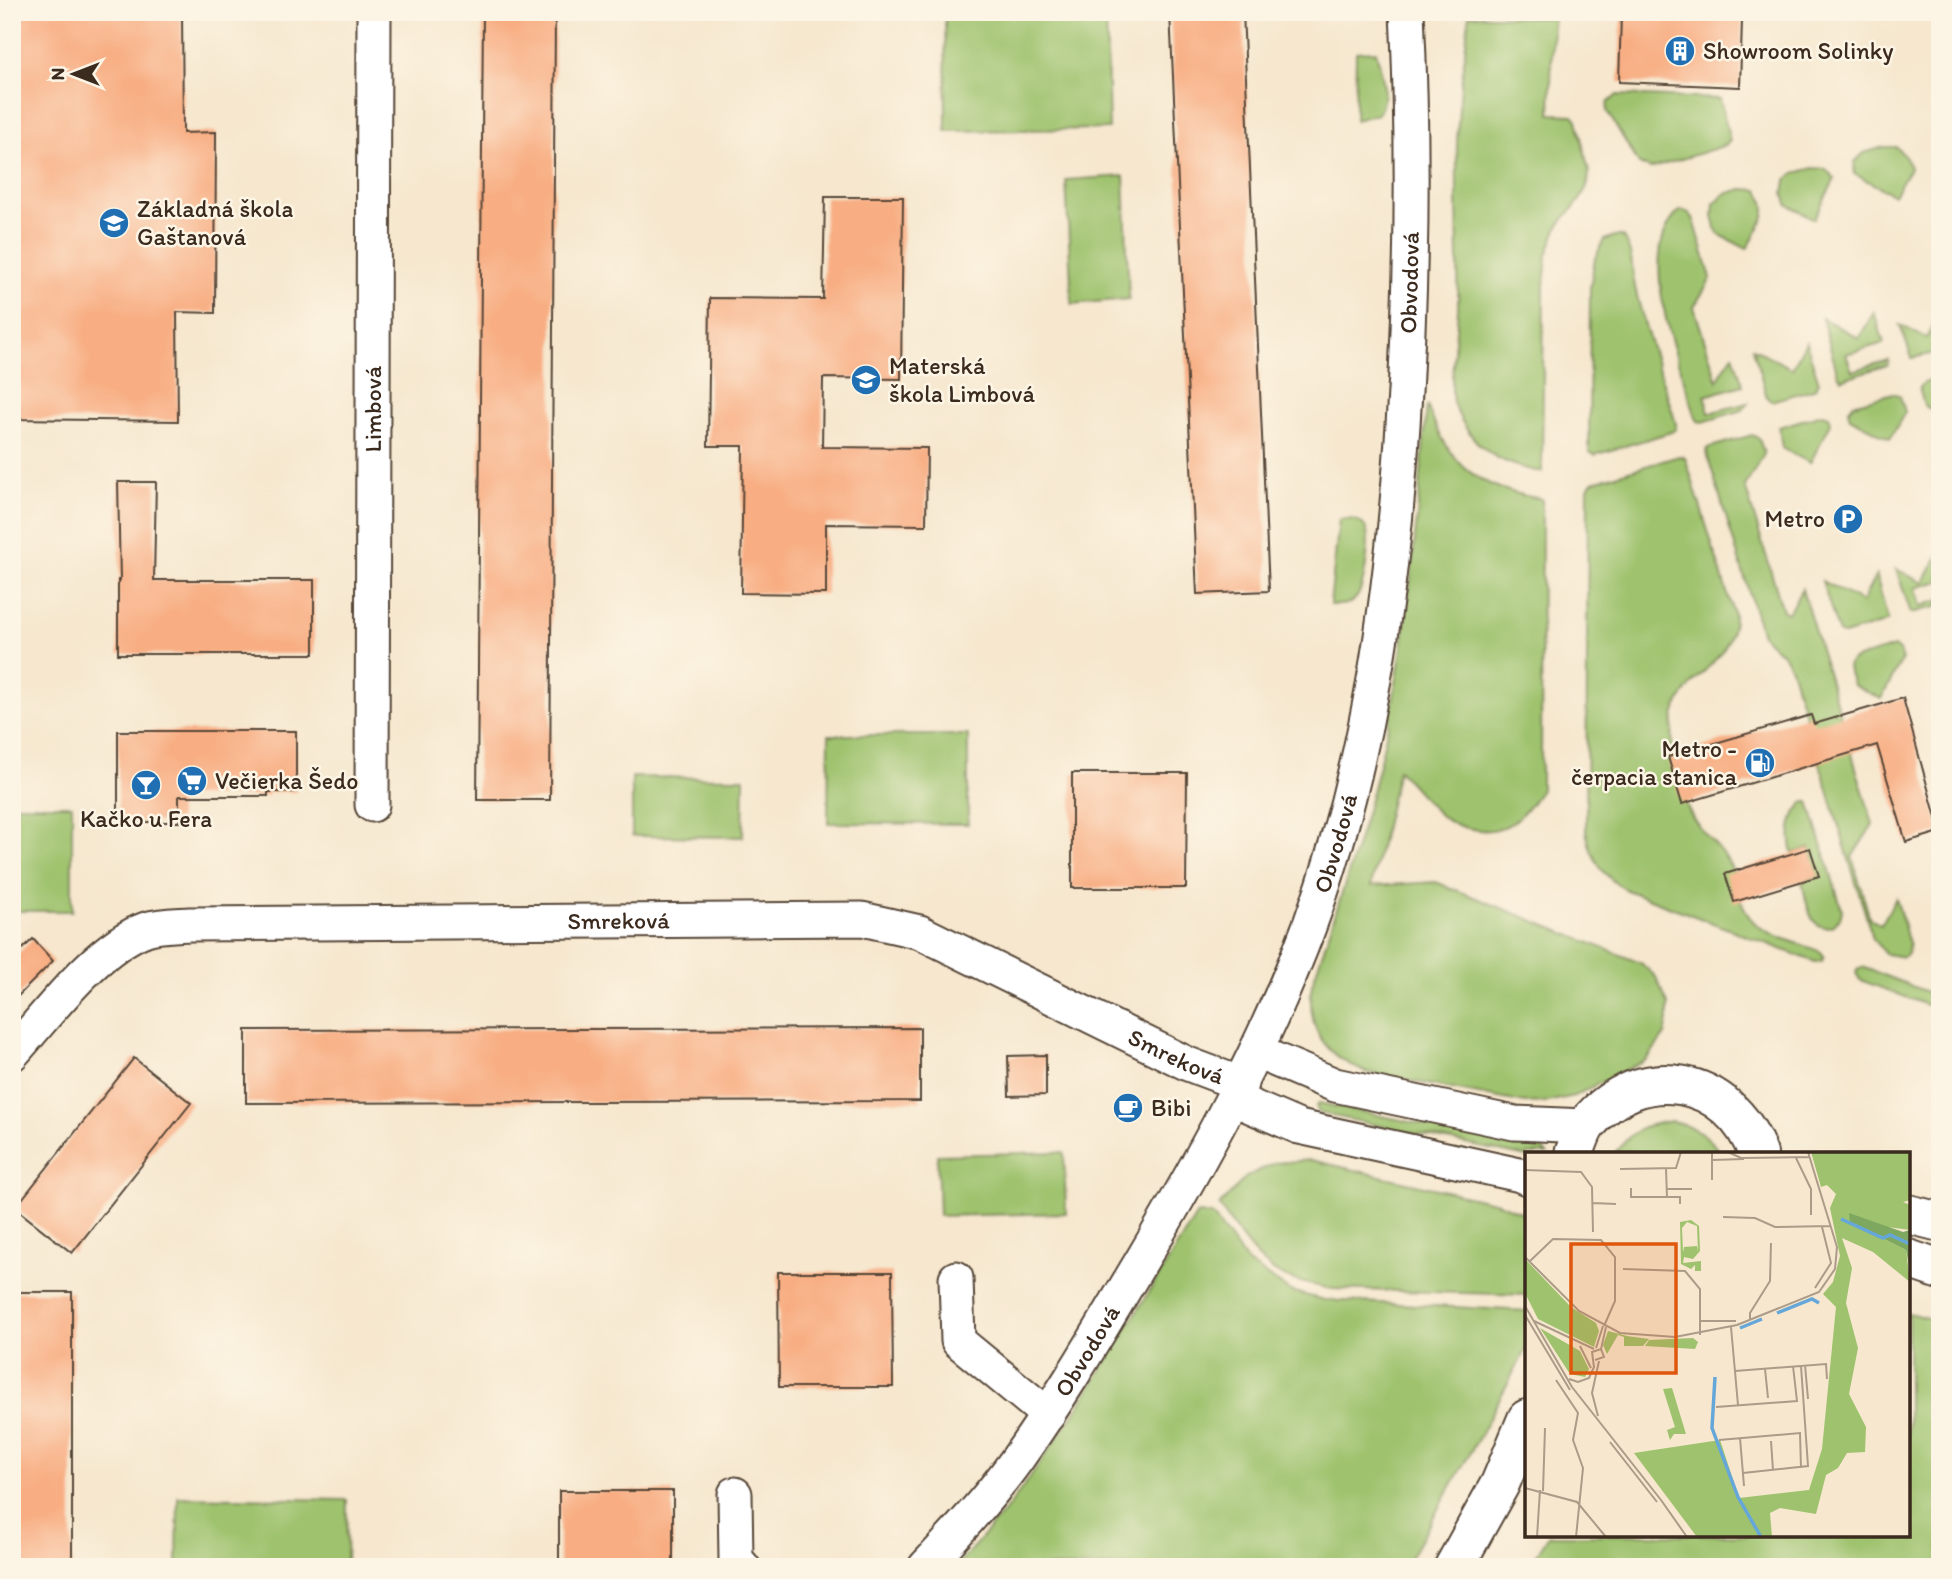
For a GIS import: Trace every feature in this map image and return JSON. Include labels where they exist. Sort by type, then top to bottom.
[{"type":"main road","points":[[1580,1140],[1611,1101],[1644,1086],[1675,1084],[1705,1092],[1731,1109],[1751,1134],[1757,1152]]},
{"type":"main road","points":[[1910,1214],[1940,1222]]},
{"type":"main road","points":[[1513,1474],[1525,1427]]},
{"type":"main road","points":[[1454,1567],[1513,1474],[1525,1450]]},
{"type":"street","name":"Limbová","points":[[372,805],[374,12]]},
{"type":"street","name":"Obvodová","points":[[925,1567],[1015,1463],[1048,1415],[1188,1182],[1238,1091],[1256,1052],[1309,927],[1337,843],[1364,736],[1384,628],[1397,524],[1410,325],[1412,111],[1407,12]]},
{"type":"street","name":"Smreková","points":[[12,1054],[92,965],[112,948],[147,929],[224,923],[862,919],[920,932],[1188,1064],[1299,1128],[1525,1177]]},
{"type":"street","points":[[1256,1052],[1335,1085],[1514,1123],[1580,1140]]},
{"type":"street","points":[[957,1278],[958,1341],[1048,1415]]},
{"type":"street","points":[[735,1494],[736,1559],[743,1567]]},
{"type":"green space","points":[[945,12],[1106,12],[1109,129],[946,131]]},
{"type":"green space","points":[[1469,15],[1553,18],[1550,114],[1573,115],[1577,120],[1589,172],[1588,184],[1580,200],[1558,226],[1547,255],[1544,286],[1542,472],[1512,464],[1488,452],[1461,420],[1452,398],[1458,309],[1458,127]]},
{"type":"green space","points":[[1376,51],[1384,91],[1382,107],[1378,114],[1355,120],[1356,52]]},
{"type":"green space","points":[[1617,95],[1720,99],[1730,141],[1726,145],[1650,169],[1639,164],[1607,111],[1608,103]]},
{"type":"green space","points":[[1884,147],[1896,147],[1906,157],[1910,168],[1894,195],[1854,174],[1855,162],[1864,153]]},
{"type":"green space","points":[[1813,168],[1826,169],[1835,179],[1814,219],[1787,204],[1784,194],[1786,180],[1796,173]]},
{"type":"green space","points":[[1124,176],[1129,299],[1072,304],[1066,180]]},
{"type":"green space","points":[[1742,189],[1758,190],[1765,206],[1763,220],[1747,249],[1718,234],[1713,217],[1714,203],[1725,194]]},
{"type":"green space","points":[[1681,210],[1689,213],[1694,220],[1711,278],[1694,307],[1717,380],[1733,354],[1743,385],[1705,396],[1709,413],[1748,403],[1743,410],[1703,422],[1696,418],[1680,370],[1664,310],[1660,280],[1660,252],[1667,228]]},
{"type":"green space","points":[[1622,236],[1629,248],[1639,304],[1676,429],[1595,455],[1589,452],[1590,288],[1595,258],[1604,240]]},
{"type":"green space","points":[[1874,312],[1884,343],[1846,354],[1852,371],[1889,360],[1888,365],[1842,379],[1838,375],[1822,318],[1859,338]]},
{"type":"green space","points":[[1940,315],[1940,352],[1912,358],[1900,325],[1926,338]]},
{"type":"green space","points":[[1806,342],[1819,382],[1814,389],[1771,401],[1767,398],[1753,348],[1792,369]]},
{"type":"green space","points":[[1940,378],[1940,414],[1924,406],[1919,387]]},
{"type":"green space","points":[[1893,393],[1900,396],[1905,412],[1890,439],[1850,418],[1848,410],[1853,404]]},
{"type":"green space","points":[[1427,405],[1446,444],[1456,459],[1469,471],[1500,488],[1542,499],[1541,790],[1520,816],[1505,827],[1495,830],[1472,829],[1442,817],[1398,770],[1371,886],[1436,882],[1641,963],[1656,977],[1668,1004],[1668,1020],[1665,1035],[1646,1060],[1574,1096],[1547,1102],[1525,1103],[1365,1072],[1329,1048],[1315,1027],[1312,1015],[1312,984],[1360,835],[1393,702],[1411,575]]},
{"type":"green space","points":[[1822,414],[1829,416],[1831,423],[1810,463],[1782,448],[1779,427]]},
{"type":"green space","points":[[1752,435],[1759,438],[1764,454],[1745,486],[1783,611],[1788,613],[1802,589],[1873,824],[1852,857],[1870,919],[1881,925],[1896,898],[1909,943],[1908,954],[1903,957],[1886,954],[1873,939],[1791,668],[1785,657],[1762,635],[1707,454],[1707,449],[1711,447]]},
{"type":"green space","points":[[1679,456],[1686,460],[1734,615],[1732,631],[1726,645],[1689,687],[1675,713],[1672,738],[1680,784],[1695,821],[1731,867],[1748,915],[1767,931],[1821,952],[1824,956],[1822,961],[1815,962],[1629,891],[1605,874],[1588,841],[1588,488],[1592,482]]},
{"type":"green space","points":[[1339,519],[1360,522],[1365,527],[1368,541],[1366,563],[1362,585],[1356,598],[1347,604],[1330,605]]},
{"type":"green space","points":[[1940,552],[1940,581],[1916,588],[1921,606],[1940,600],[1940,606],[1911,613],[1896,569],[1923,583]]},
{"type":"green space","points":[[1876,575],[1888,620],[1844,635],[1839,634],[1822,581],[1862,602]]},
{"type":"green space","points":[[1894,647],[1900,652],[1902,660],[1881,699],[1853,685],[1848,669],[1852,660]]},
{"type":"green space","points":[[829,735],[968,735],[968,824],[828,823]]},
{"type":"green space","points":[[632,777],[744,778],[743,837],[632,836]]},
{"type":"green space","points":[[1804,802],[1809,802],[1842,910],[1833,925],[1824,927],[1811,916],[1802,882],[1818,876],[1810,848],[1793,853],[1791,846],[1793,819]]},
{"type":"green space","points":[[12,805],[72,805],[72,911],[12,911]]},
{"type":"green space","points":[[1862,967],[1940,997],[1940,1010],[1860,980],[1856,973],[1857,969]]},
{"type":"green space","points":[[1319,1103],[1542,1149],[1545,1152],[1525,1152],[1525,1157],[1319,1113],[1316,1106]]},
{"type":"green space","points":[[1672,1121],[1687,1126],[1700,1132],[1719,1152],[1616,1152],[1632,1134],[1653,1124]]},
{"type":"green space","points":[[1064,1152],[1066,1213],[939,1216],[937,1155]]},
{"type":"green space","points":[[1311,1160],[1498,1203],[1525,1214],[1525,1295],[1332,1289],[1297,1281],[1278,1273],[1253,1252],[1219,1206],[1246,1177],[1275,1163]]},
{"type":"green space","points":[[1197,1214],[1212,1215],[1248,1263],[1290,1291],[1324,1300],[1525,1311],[1525,1351],[1405,1567],[956,1567],[1010,1505],[1072,1417]]},
{"type":"green space","points":[[1910,1314],[1940,1321],[1940,1567],[1529,1567],[1548,1537],[1910,1537]]},
{"type":"green space","points":[[178,1497],[347,1500],[346,1567],[177,1567]]},
{"type":"building","name":"Základná škola Gaštanová","points":[[12,12],[182,12],[183,133],[216,132],[215,313],[177,312],[178,421],[12,419]]},
{"type":"building","points":[[483,12],[555,12],[550,800],[477,800]]},
{"type":"building","points":[[1170,12],[1243,12],[1269,591],[1197,594]]},
{"type":"building","name":"Showroom Solinky","points":[[1625,12],[1739,12],[1739,20],[1742,20],[1740,87],[1619,82],[1621,15],[1625,16]]},
{"type":"building","points":[[825,197],[903,197],[901,379],[823,378],[822,447],[927,448],[926,525],[826,524],[826,594],[741,593],[743,446],[708,446],[710,298],[823,299]]},
{"type":"building","points":[[118,482],[156,482],[154,580],[314,580],[314,654],[118,654]]},
{"type":"building","points":[[1903,698],[1940,832],[1906,842],[1877,745],[1682,804],[1668,757],[1811,715],[1814,724]]},
{"type":"building","points":[[118,731],[296,731],[296,792],[268,792],[268,796],[179,796],[179,822],[118,822]]},
{"type":"building","points":[[1072,773],[1187,773],[1186,888],[1072,888]]},
{"type":"building","points":[[1810,848],[1819,876],[1734,902],[1725,874]]},
{"type":"building","points":[[33,939],[53,961],[12,1002],[12,959]]},
{"type":"building","points":[[920,1028],[920,1101],[246,1103],[246,1030]]},
{"type":"building","points":[[1046,1055],[1046,1095],[1009,1096],[1008,1056]]},
{"type":"building","points":[[134,1058],[191,1103],[72,1253],[15,1208]]},
{"type":"building","points":[[778,1272],[892,1272],[893,1387],[779,1387]]},
{"type":"building","points":[[12,1292],[72,1292],[72,1567],[12,1567]]},
{"type":"building","points":[[559,1491],[673,1491],[673,1567],[559,1567]]},
{"type":"place","name":"Showroom Solinky","points":[[1680,51]]},
{"type":"place","name":"Základná škola Gaštanová","points":[[114,223]]},
{"type":"place","name":"Materská škola Limbová","points":[[866,380]]},
{"type":"place","name":"Metro","points":[[1848,519]]},
{"type":"place","name":"Metro - čerpacia stanica","points":[[1760,763]]},
{"type":"place","name":"Večierka Šedo","points":[[192,781]]},
{"type":"place","name":"Kačko u Fera","points":[[146,785]]},
{"type":"place","name":"Bibi","points":[[1128,1108]]}]
